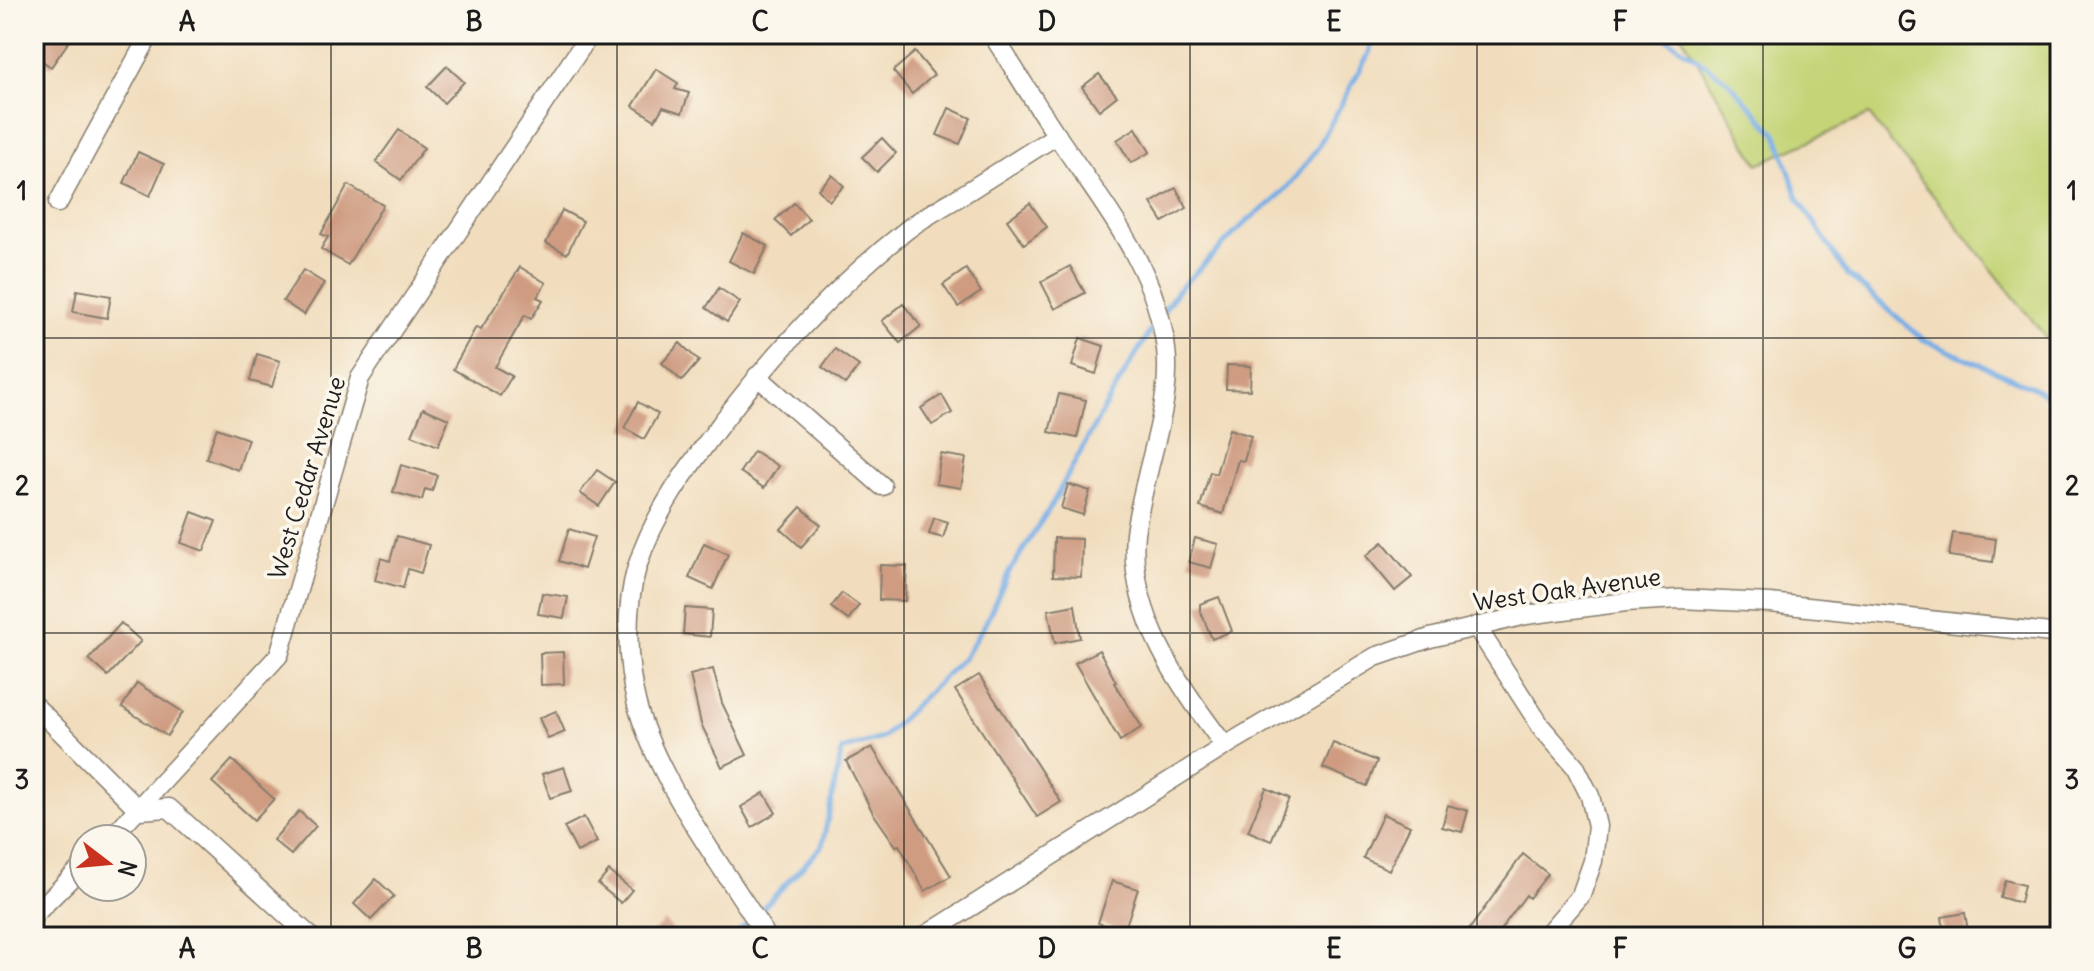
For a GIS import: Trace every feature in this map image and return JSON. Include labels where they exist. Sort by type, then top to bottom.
[{"type":"street","points":[[58,203],[150,34]]},
{"type":"street","name":"West Cedar Avenue","points":[[126,823],[279,655],[360,378],[590,34]]},
{"type":"street","points":[[992,34],[1135,251],[1156,298],[1167,352],[1164,398],[1135,534],[1136,569],[1149,623],[1183,691],[1225,746]]},
{"type":"street","points":[[767,937],[678,796],[647,737],[636,702],[630,653],[630,606],[636,569],[652,528],[687,469],[757,376],[838,290],[909,228],[1057,135]]},
{"type":"street","points":[[757,376],[882,486]]},
{"type":"street","name":"West Oak Avenue","points":[[923,937],[1225,746],[1375,657],[1476,626],[1526,615],[1626,602],[1679,599],[1770,603],[2060,634]]},
{"type":"street","points":[[1476,626],[1542,728],[1575,766],[1590,796],[1597,826],[1593,861],[1581,895],[1545,937]]},
{"type":"street","points":[[34,705],[139,810],[169,808],[311,937]]},
{"type":"street","points":[[34,915],[68,881]]},
{"type":"green space","points":[[1681,34],[2060,34],[2060,355],[1869,115],[1758,164]]},
{"type":"building","points":[[42,34],[74,34],[51,67],[34,55],[34,45]]},
{"type":"building","points":[[915,52],[934,75],[912,94],[893,71]]},
{"type":"building","points":[[447,66],[464,82],[444,103],[427,87]]},
{"type":"building","points":[[656,69],[678,83],[675,89],[689,93],[682,113],[663,107],[655,120],[633,106]]},
{"type":"building","points":[[1099,74],[1117,96],[1099,110],[1082,87]]},
{"type":"building","points":[[949,108],[971,118],[960,144],[937,135]]},
{"type":"building","points":[[1136,128],[1150,152],[1131,163],[1117,140]]},
{"type":"building","points":[[399,130],[424,148],[401,180],[376,162]]},
{"type":"building","points":[[882,138],[896,153],[877,172],[862,157]]},
{"type":"building","points":[[138,152],[164,164],[150,196],[124,183]]},
{"type":"building","points":[[832,175],[844,186],[829,201],[818,189]]},
{"type":"building","points":[[348,185],[383,205],[348,265],[321,249],[328,237],[321,234]]},
{"type":"building","points":[[1176,188],[1187,208],[1163,222],[1151,203]]},
{"type":"building","points":[[794,203],[809,219],[791,236],[775,220]]},
{"type":"building","points":[[1030,203],[1047,227],[1024,244],[1007,220]]},
{"type":"building","points":[[562,210],[583,221],[567,254],[546,243]]},
{"type":"building","points":[[743,233],[768,246],[754,274],[729,261]]},
{"type":"building","points":[[1070,266],[1085,293],[1055,309],[1041,282]]},
{"type":"building","points":[[520,267],[546,283],[537,297],[543,300],[531,319],[525,315],[495,367],[512,376],[500,396],[453,369],[476,327],[481,329]]},
{"type":"building","points":[[966,269],[981,292],[958,307],[943,285]]},
{"type":"building","points":[[303,270],[324,283],[304,315],[283,301]]},
{"type":"building","points":[[719,288],[740,302],[727,322],[706,308]]},
{"type":"building","points":[[77,290],[111,296],[107,318],[73,312]]},
{"type":"building","points":[[903,304],[921,326],[900,343],[882,321]]},
{"type":"building","points":[[1080,338],[1104,346],[1096,374],[1072,366]]},
{"type":"building","points":[[680,343],[699,361],[682,381],[662,363]]},
{"type":"building","points":[[835,349],[859,366],[845,384],[822,367]]},
{"type":"building","points":[[257,354],[280,361],[272,387],[250,381]]},
{"type":"building","points":[[1227,365],[1251,366],[1250,390],[1226,389]]},
{"type":"building","points":[[1059,394],[1086,400],[1077,438],[1049,432]]},
{"type":"building","points":[[942,395],[952,413],[932,425],[921,408]]},
{"type":"building","points":[[638,402],[658,414],[644,439],[624,428]]},
{"type":"building","points":[[423,408],[449,419],[438,446],[412,435]]},
{"type":"building","points":[[217,428],[248,439],[238,470],[206,458]]},
{"type":"building","points":[[1229,429],[1251,436],[1244,461],[1238,460],[1223,514],[1200,507],[1210,472],[1216,474]]},
{"type":"building","points":[[754,451],[778,466],[764,488],[740,472]]},
{"type":"building","points":[[941,454],[966,458],[961,488],[936,484]]},
{"type":"building","points":[[401,465],[437,475],[432,491],[425,489],[422,500],[393,492]]},
{"type":"building","points":[[597,470],[615,482],[599,506],[580,493]]},
{"type":"building","points":[[1068,484],[1090,491],[1083,515],[1061,508]]},
{"type":"building","points":[[801,507],[821,525],[801,547],[781,529]]},
{"type":"building","points":[[192,512],[216,521],[204,551],[181,543]]},
{"type":"building","points":[[934,518],[948,522],[943,538],[929,534]]},
{"type":"building","points":[[569,529],[594,537],[584,569],[559,561]]},
{"type":"building","points":[[1953,533],[1996,539],[1993,562],[1949,556]]},
{"type":"building","points":[[397,536],[429,545],[421,573],[408,569],[403,588],[375,580],[381,558],[390,561]]},
{"type":"building","points":[[1054,538],[1082,539],[1081,577],[1053,576]]},
{"type":"building","points":[[1195,538],[1218,544],[1211,568],[1189,562]]},
{"type":"building","points":[[1383,542],[1412,577],[1395,591],[1366,556]]},
{"type":"building","points":[[704,543],[728,554],[713,589],[689,578]]},
{"type":"building","points":[[880,565],[907,566],[905,601],[879,600]]},
{"type":"building","points":[[542,593],[568,597],[564,618],[538,614]]},
{"type":"building","points":[[842,593],[859,605],[848,620],[831,607]]},
{"type":"building","points":[[1219,597],[1232,631],[1212,639],[1200,604]]},
{"type":"building","points":[[1075,605],[1080,638],[1055,643],[1048,610]]},
{"type":"building","points":[[685,608],[712,610],[710,637],[683,634]]},
{"type":"building","points":[[121,623],[141,641],[108,676],[89,659]]},
{"type":"building","points":[[1099,650],[1114,683],[1142,727],[1120,741],[1075,663]]},
{"type":"building","points":[[563,652],[564,684],[541,685],[540,653]]},
{"type":"building","points":[[713,669],[722,703],[747,755],[722,767],[701,724],[690,675]]},
{"type":"building","points":[[979,675],[1061,802],[1037,817],[955,690]]},
{"type":"building","points":[[137,683],[183,712],[167,736],[122,707]]},
{"type":"building","points":[[556,711],[565,732],[548,739],[539,718]]},
{"type":"building","points":[[1333,743],[1377,761],[1367,786],[1323,768]]},
{"type":"building","points":[[872,747],[951,876],[925,891],[899,845],[896,846],[873,813],[846,761]]},
{"type":"building","points":[[232,760],[274,799],[254,820],[212,782]]},
{"type":"building","points":[[564,767],[572,791],[550,798],[542,774]]},
{"type":"building","points":[[1266,788],[1289,798],[1271,841],[1248,831]]},
{"type":"building","points":[[764,793],[776,813],[752,827],[741,807]]},
{"type":"building","points":[[1448,805],[1468,811],[1462,832],[1442,827]]},
{"type":"building","points":[[299,811],[316,826],[291,855],[273,840]]},
{"type":"building","points":[[1383,814],[1410,826],[1389,870],[1363,858]]},
{"type":"building","points":[[584,817],[597,842],[577,852],[564,827]]},
{"type":"building","points":[[1523,854],[1548,874],[1529,898],[1526,895],[1495,937],[1464,937]]},
{"type":"building","points":[[609,871],[632,890],[621,903],[598,884]]},
{"type":"building","points":[[376,879],[394,896],[371,920],[354,904]]},
{"type":"building","points":[[2005,880],[2024,885],[2020,903],[2000,897]]},
{"type":"building","points":[[1112,881],[1138,889],[1124,932],[1098,923]]},
{"type":"building","points":[[1965,913],[1969,937],[1945,937],[1942,917]]},
{"type":"building","points":[[664,921],[680,937],[648,937]]},
{"type":"waterway","points":[[1163,312],[1177,291],[1248,220],[1274,201],[1293,181],[1317,149],[1369,53],[1374,34]]},
{"type":"waterway","points":[[1661,34],[1727,80],[1777,135],[1798,198],[1848,275],[1924,340],[2032,387],[2060,403]]},
{"type":"waterway","points":[[757,914],[822,846],[842,750],[882,738],[965,656],[985,624],[1008,574],[1051,506],[1155,323]]},
{"type":"waterway","points":[[734,937],[750,921]]}]
